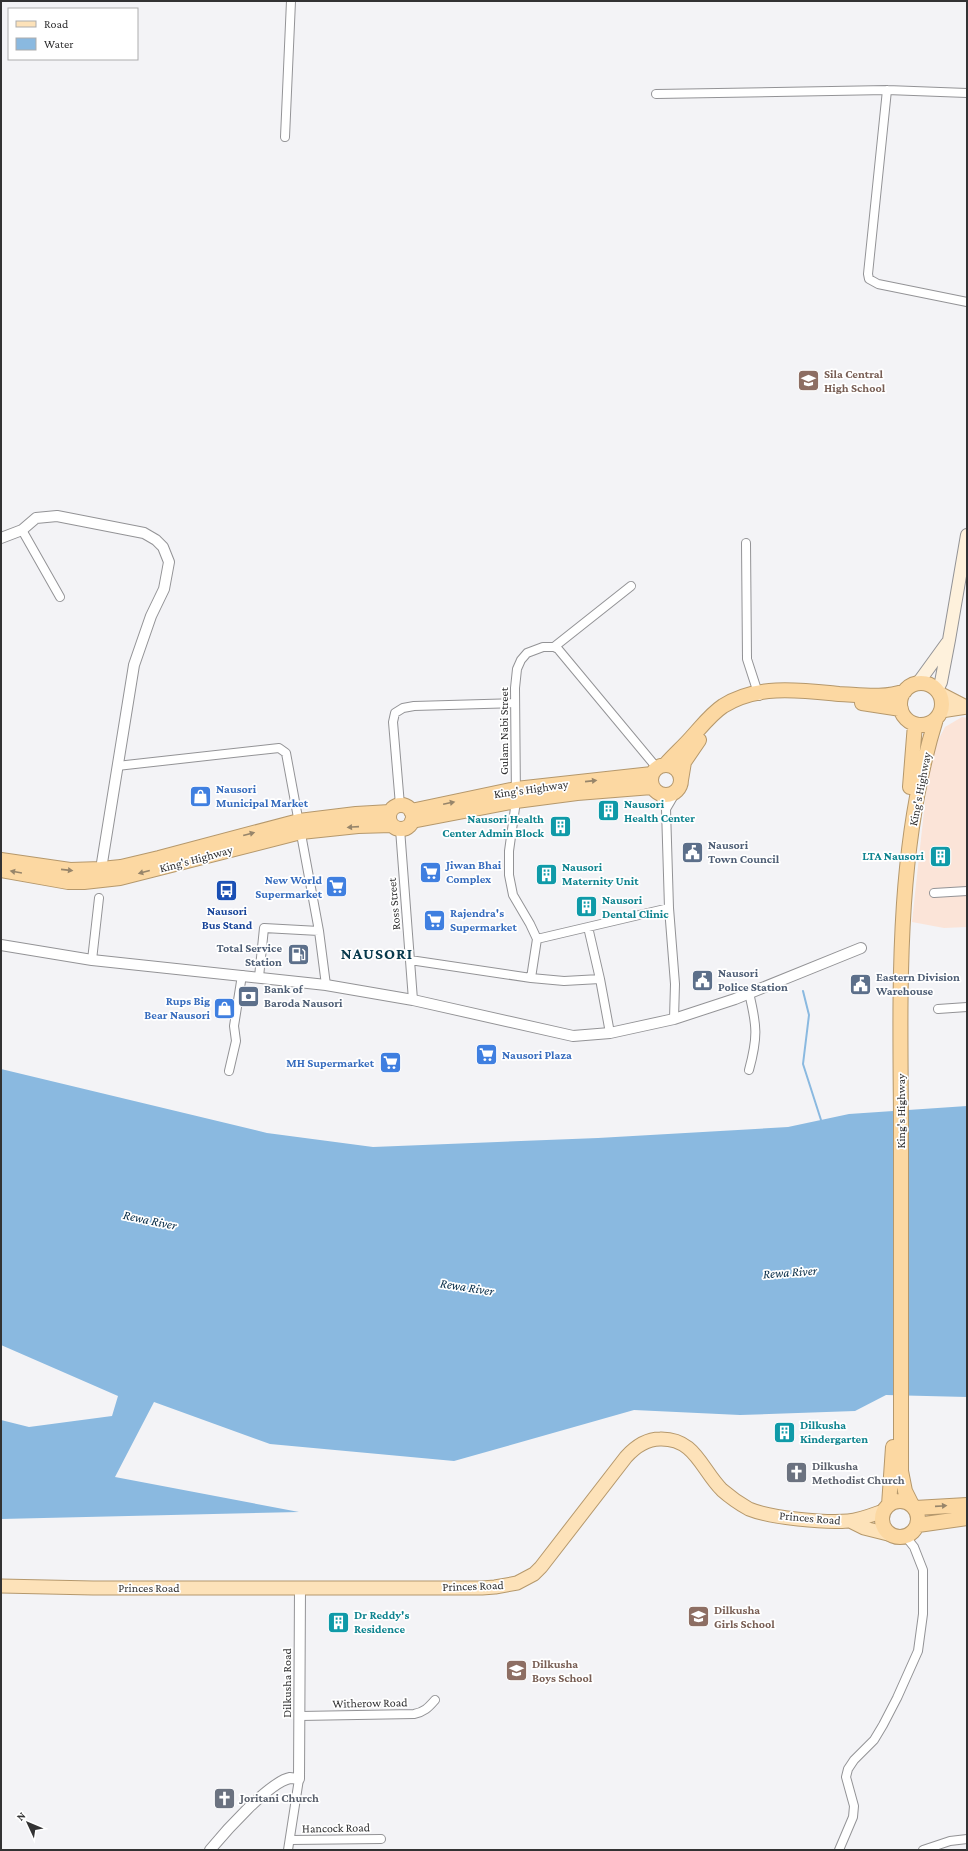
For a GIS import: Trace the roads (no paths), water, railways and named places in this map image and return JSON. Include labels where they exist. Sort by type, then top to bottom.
[{"type":"highway","points":[[918,683],[928,684],[938,691],[942,702],[938,715],[930,724],[915,724],[906,719],[900,709],[900,700],[905,691],[918,683]]},
{"type":"highway","points":[[680,785],[684,762],[691,749],[699,739],[729,712],[759,696],[774,690],[798,690],[860,695],[893,695],[905,691]]},
{"type":"highway","points":[[657,777],[705,722],[723,706],[741,697],[794,697],[878,705],[900,709]]},
{"type":"highway","name":"King's Highway","points":[[896,1068],[902,952],[911,834],[924,756],[938,715]]},
{"type":"highway","name":"King's Highway","points":[[913,1506],[905,1491],[901,1471],[898,1405],[895,940],[914,756],[915,724]]},
{"type":"highway","points":[[657,777],[677,769],[680,785]]},
{"type":"highway","name":"King's Highway","points":[[1,860],[70,870],[121,867],[300,827],[358,826],[516,795],[577,793],[657,777],[669,795],[680,785]]},
{"type":"highway","name":"King's Highway","points":[[1,870],[68,882],[100,881],[120,878],[300,827]]},
{"type":"highway","name":"King's Highway","points":[[886,1508],[898,1405]]},
{"type":"highway","points":[[913,1506],[918,1516],[918,1525],[911,1534],[906,1537],[897,1538],[888,1534],[883,1528],[881,1520],[886,1508],[896,1501],[904,1501],[913,1506],[967,1505]]},
{"type":"highway","points":[[918,1525],[967,1518]]},
{"type":"main road","points":[[967,535],[949,640],[938,691],[967,707]]},
{"type":"main road","points":[[918,683],[949,640]]},
{"type":"main road","points":[[938,715],[967,707]]},
{"type":"main road","name":"Princes Road","points":[[1,1586],[93,1588],[489,1588],[504,1586],[522,1581],[541,1567],[630,1452],[640,1445],[656,1439],[674,1439],[684,1444],[702,1462],[722,1489],[749,1508],[789,1518],[850,1521],[886,1508]]},
{"type":"main road","name":"Princes Road","points":[[850,1521],[864,1528],[888,1534]]},
{"type":"street","points":[[285,137],[291,1]]},
{"type":"street","points":[[887,90],[868,274],[869,279],[878,284],[967,302]]},
{"type":"street","points":[[656,94],[887,90],[967,93]]},
{"type":"street","points":[[1,538],[22,530],[36,518],[57,516],[144,533],[156,540],[167,554],[169,562],[164,589],[151,616],[134,665],[101,869]]},
{"type":"street","points":[[22,530],[60,597]]},
{"type":"street","points":[[746,542],[747,659],[759,696]]},
{"type":"street","points":[[631,586],[554,647],[558,649],[657,777],[666,810],[669,908],[675,984],[674,1019]]},
{"type":"street","name":"Gulam Nabi Street","points":[[537,940],[530,924],[513,895],[509,875],[509,851],[516,795],[515,703],[517,669],[521,660],[527,653],[543,647],[554,647]]},
{"type":"street","name":"Ross Street","points":[[413,1000],[393,716],[403,708],[414,706],[515,703]]},
{"type":"street","points":[[117,766],[279,748],[286,753],[319,932],[326,984]]},
{"type":"street","points":[[666,810],[680,785]]},
{"type":"street","points":[[934,893],[967,891]]},
{"type":"street","points":[[92,960],[99,898]]},
{"type":"street","points":[[531,978],[537,940],[669,908]]},
{"type":"street","points":[[588,927],[610,1032]]},
{"type":"street","points":[[259,977],[264,928],[319,932]]},
{"type":"street","points":[[1,945],[92,960],[326,984],[413,1000],[574,1036],[610,1032],[674,1019],[749,993],[861,948]]},
{"type":"street","points":[[410,960],[531,978],[564,981],[600,979]]},
{"type":"street","points":[[229,1072],[236,1041],[234,1026],[242,975]]},
{"type":"street","points":[[749,993],[756,1022],[756,1038],[749,1070]]},
{"type":"street","points":[[938,1009],[967,1007]]},
{"type":"street","points":[[839,1850],[853,1817],[854,1806],[846,1777],[848,1769],[854,1760],[874,1740],[883,1725],[918,1651],[923,1614],[923,1570],[914,1547],[906,1537]]},
{"type":"street","name":"Dilkusha Road","points":[[299,1779],[300,1588]]},
{"type":"street","name":"Witherow Road","points":[[300,1716],[414,1714],[427,1709],[435,1700]]},
{"type":"street","points":[[210,1850],[227,1830],[268,1791],[290,1778],[299,1779],[291,1840],[288,1850]]},
{"type":"street","name":"Hancock Road","points":[[291,1840],[381,1839]]},
{"type":"street","points":[[923,1850],[950,1841],[967,1839]]},
{"type":"water","name":"Rewa River","points":[[1,1069],[267,1133],[373,1147],[598,1138],[788,1127],[849,1114],[967,1106],[967,1397],[886,1395],[855,1411],[740,1415],[634,1410],[454,1461],[270,1444],[154,1402],[115,1477],[299,1512],[1,1519],[1,1420],[29,1427],[112,1416],[118,1396],[1,1345]]},
{"type":"waterway","points":[[803,991],[809,1015],[803,1064],[821,1120]]},
{"type":"place","name":"Sila Central High School","points":[[809,381]]},
{"type":"place","name":"Nausori Municipal Market","points":[[200,796]]},
{"type":"place","name":"Nausori Health Center","points":[[609,811]]},
{"type":"place","name":"Nausori Health Center Admin Block","points":[[560,826]]},
{"type":"place","name":"Nausori Town Council","points":[[693,852]]},
{"type":"place","name":"LTA Nausori","points":[[940,856]]},
{"type":"place","name":"Jiwan Bhai Complex","points":[[431,872]]},
{"type":"place","name":"Nausori Maternity Unit","points":[[547,874]]},
{"type":"place","name":"New World Supermarket","points":[[337,887]]},
{"type":"place","name":"Nausori Bus Stand","points":[[227,890]]},
{"type":"place","name":"Nausori Dental Clinic","points":[[586,907]]},
{"type":"place","name":"Rajendra's Supermarket","points":[[435,920]]},
{"type":"place","name":"Total Service Station","points":[[298,955]]},
{"type":"place","name":"Nausori Police Station","points":[[702,980]]},
{"type":"place","name":"Eastern Division Warehouse","points":[[861,984]]},
{"type":"place","name":"Bank of Baroda Nausori","points":[[248,996]]},
{"type":"place","name":"Rups Big Bear Nausori","points":[[225,1008]]},
{"type":"place","name":"Nausori Plaza","points":[[487,1055]]},
{"type":"place","name":"MH Supermarket","points":[[390,1063]]},
{"type":"place","name":"Dilkusha Kindergarten","points":[[784,1432]]},
{"type":"place","name":"Dilkusha Methodist Church","points":[[796,1473]]},
{"type":"place","name":"Dilkusha Girls School","points":[[699,1617]]},
{"type":"place","name":"Dr Reddy's Residence","points":[[338,1622]]},
{"type":"place","name":"Dilkusha Boys School","points":[[516,1671]]},
{"type":"place","name":"Joritani Church","points":[[224,1798]]},
{"type":"district","name":"NAUSORI","points":[[377,953]]}]
